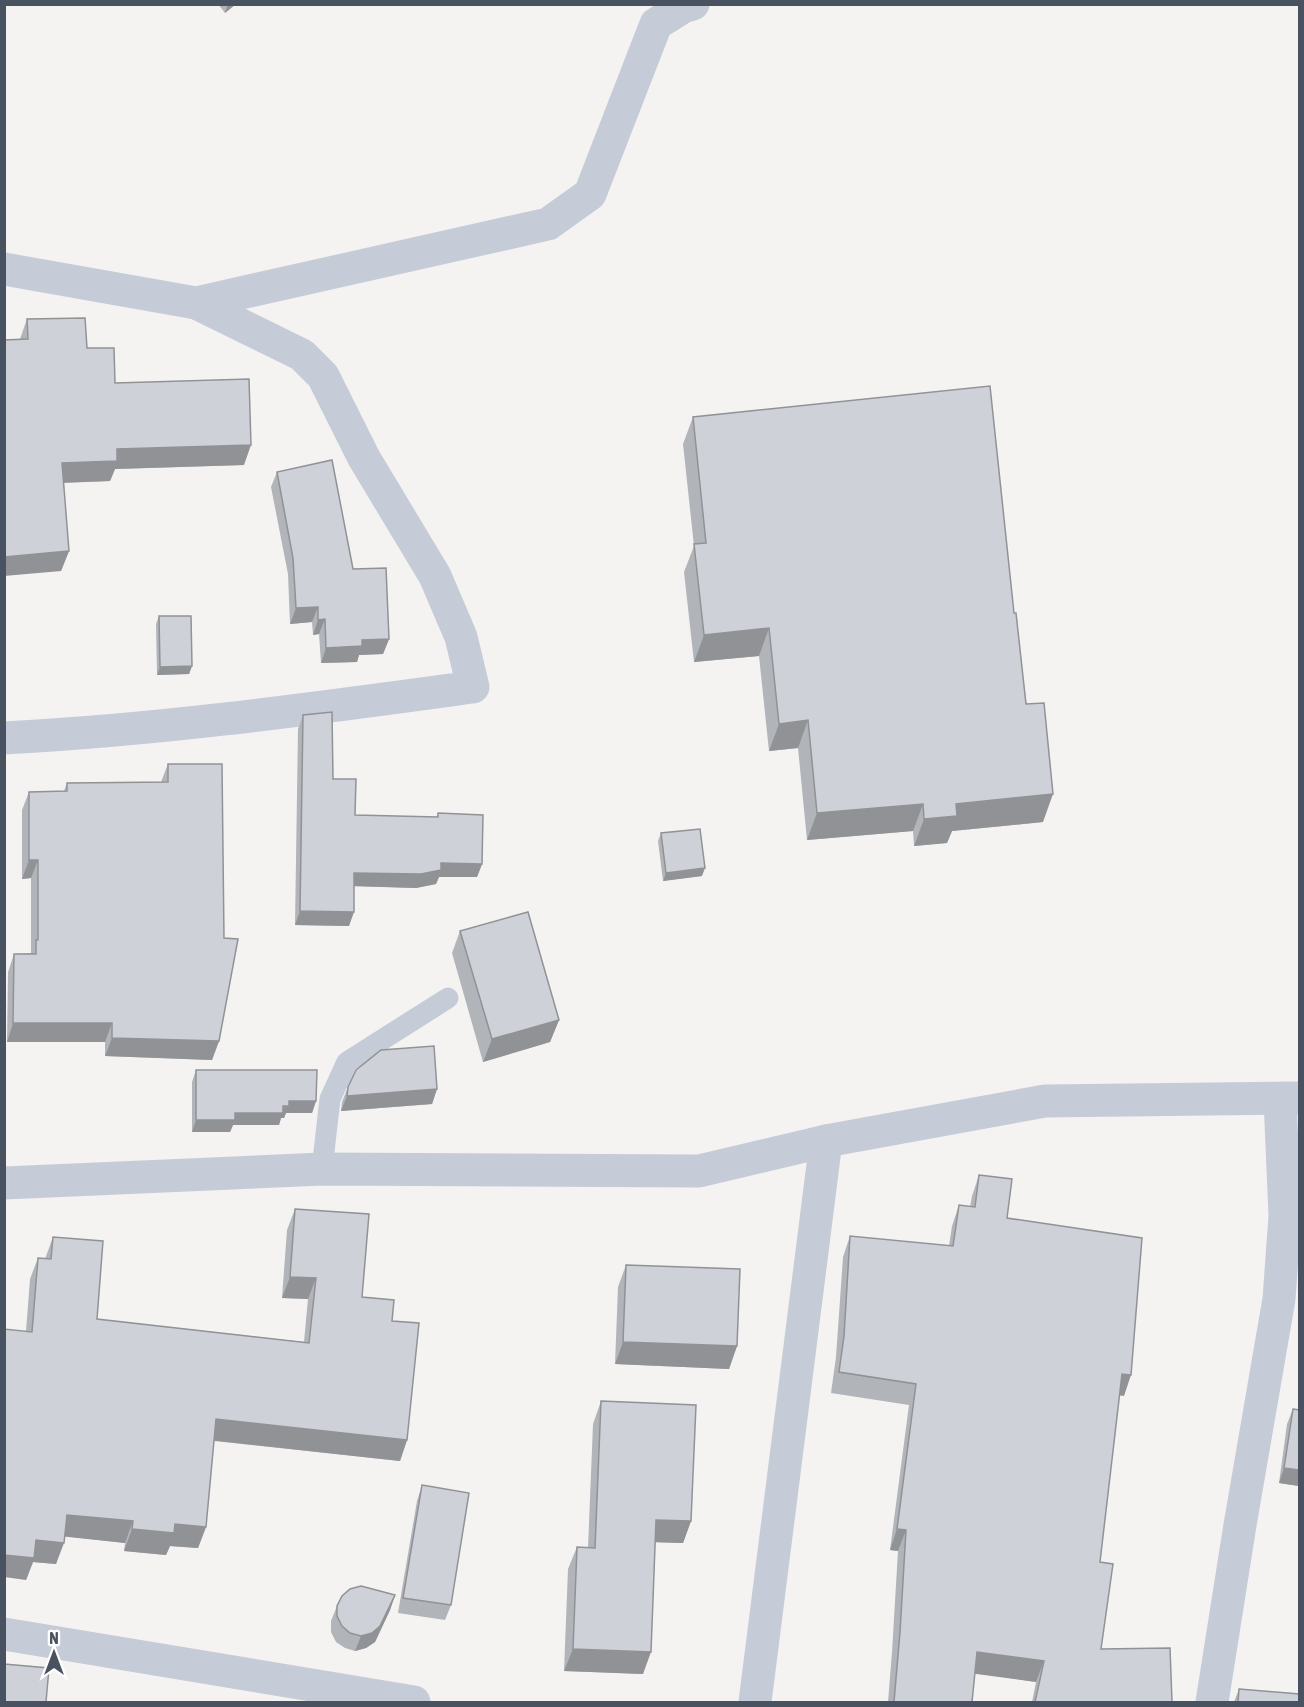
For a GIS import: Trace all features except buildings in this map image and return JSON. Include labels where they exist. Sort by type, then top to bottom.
[{"type":"street","points":[[196,303],[548,224],[590,194],[656,24],[683,7],[693,4]]},
{"type":"street","points":[[4,269],[196,303],[302,356],[323,376],[364,459],[435,576],[461,637],[473,687],[330,707],[102,732],[4,738]]},
{"type":"street","points":[[4,1184],[322,1170],[699,1172],[826,1141],[1045,1101],[1290,1099],[1279,1299],[1212,1702]]},
{"type":"street","points":[[755,1702],[826,1141]]},
{"type":"street","points":[[4,1634],[414,1702]]},
{"type":"lane","points":[[322,1170],[330,1099],[347,1062],[448,998]]}]
